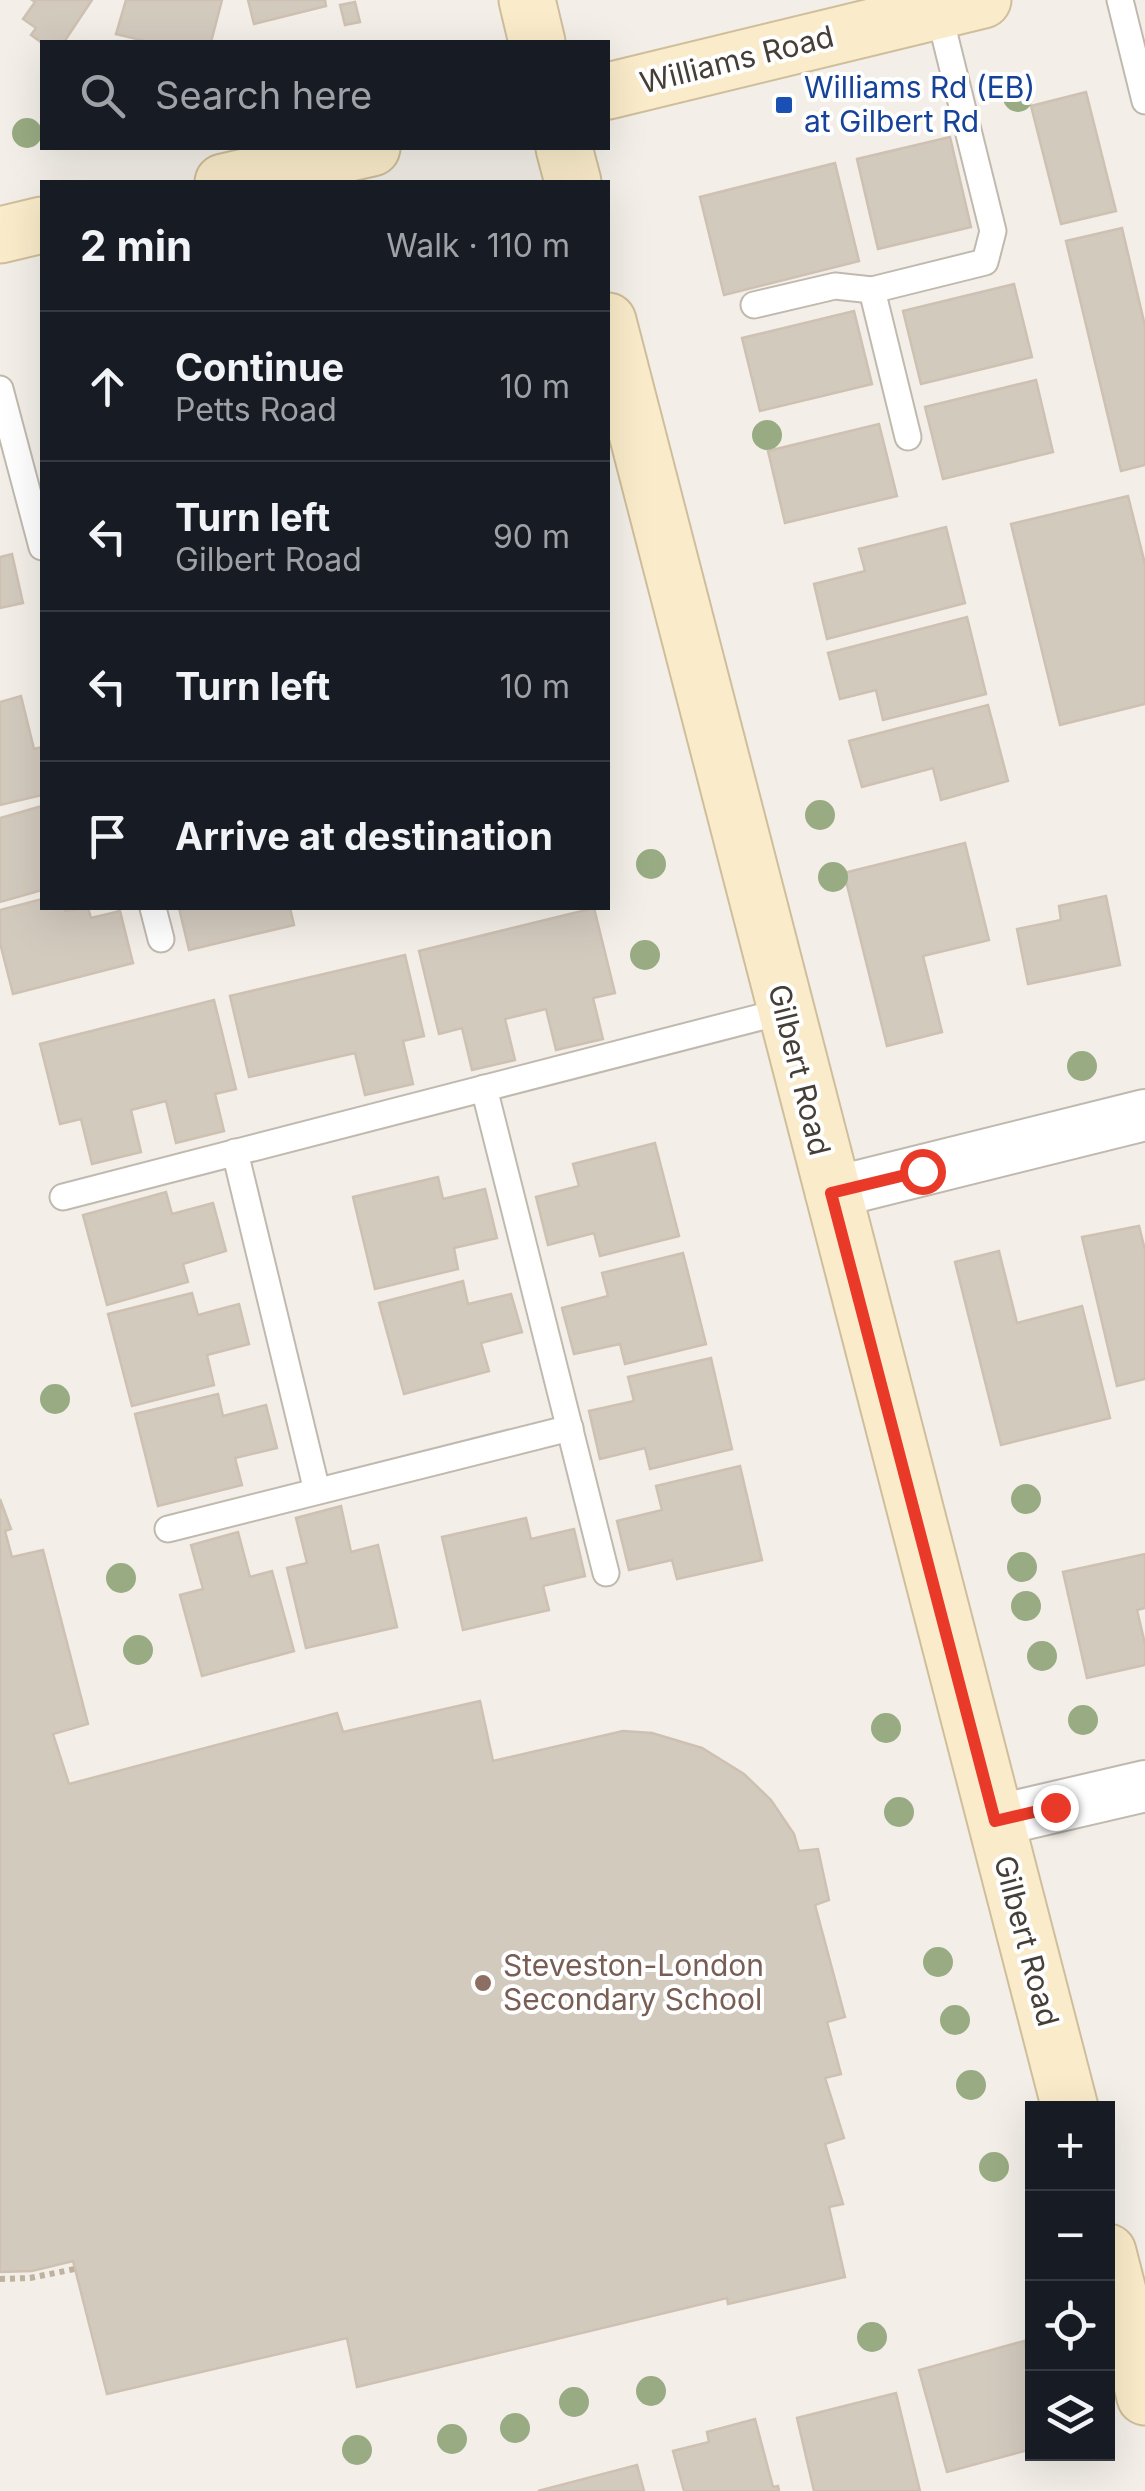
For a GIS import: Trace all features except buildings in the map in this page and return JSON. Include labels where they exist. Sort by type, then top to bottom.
[{"type":"main road","points":[[527,0],[537,40]]},
{"type":"main road","name":"Williams Road","points":[[610,91],[952,4]]},
{"type":"main road","points":[[232,180],[363,150]]},
{"type":"main road","points":[[565,150],[572,180]]},
{"type":"main road","points":[[0,235],[40,225]]},
{"type":"main road","name":"Gilbert Road","points":[[610,329],[1068,2101]]},
{"type":"main road","points":[[1115,2279],[1145,2397]]},
{"type":"street","points":[[831,1193],[1145,1115]]},
{"type":"street","points":[[995,1821],[1145,1786]]},
{"type":"lane","points":[[1120,0],[1145,100]]},
{"type":"lane","points":[[754,305],[835,286],[872,290],[985,262],[993,231],[952,4]]},
{"type":"lane","points":[[872,290],[908,437]]},
{"type":"lane","points":[[0,390],[40,540]]},
{"type":"lane","points":[[153,910],[161,939]]},
{"type":"lane","points":[[63,1196],[784,1011]]},
{"type":"lane","points":[[484,1088],[606,1573]]},
{"type":"lane","points":[[234,1152],[317,1491]]},
{"type":"lane","points":[[168,1529],[570,1428]]},
{"type":"path","points":[[0,2279],[75,2269]]},
{"type":"place","name":"Williams Rd (EB) at Gilbert Rd","points":[[784,105]]},
{"type":"place","name":"Steveston-London Secondary School","points":[[483,1983]]},
{"type":"route","points":[[922,1171],[831,1193],[995,1821],[1055,1807]]}]
